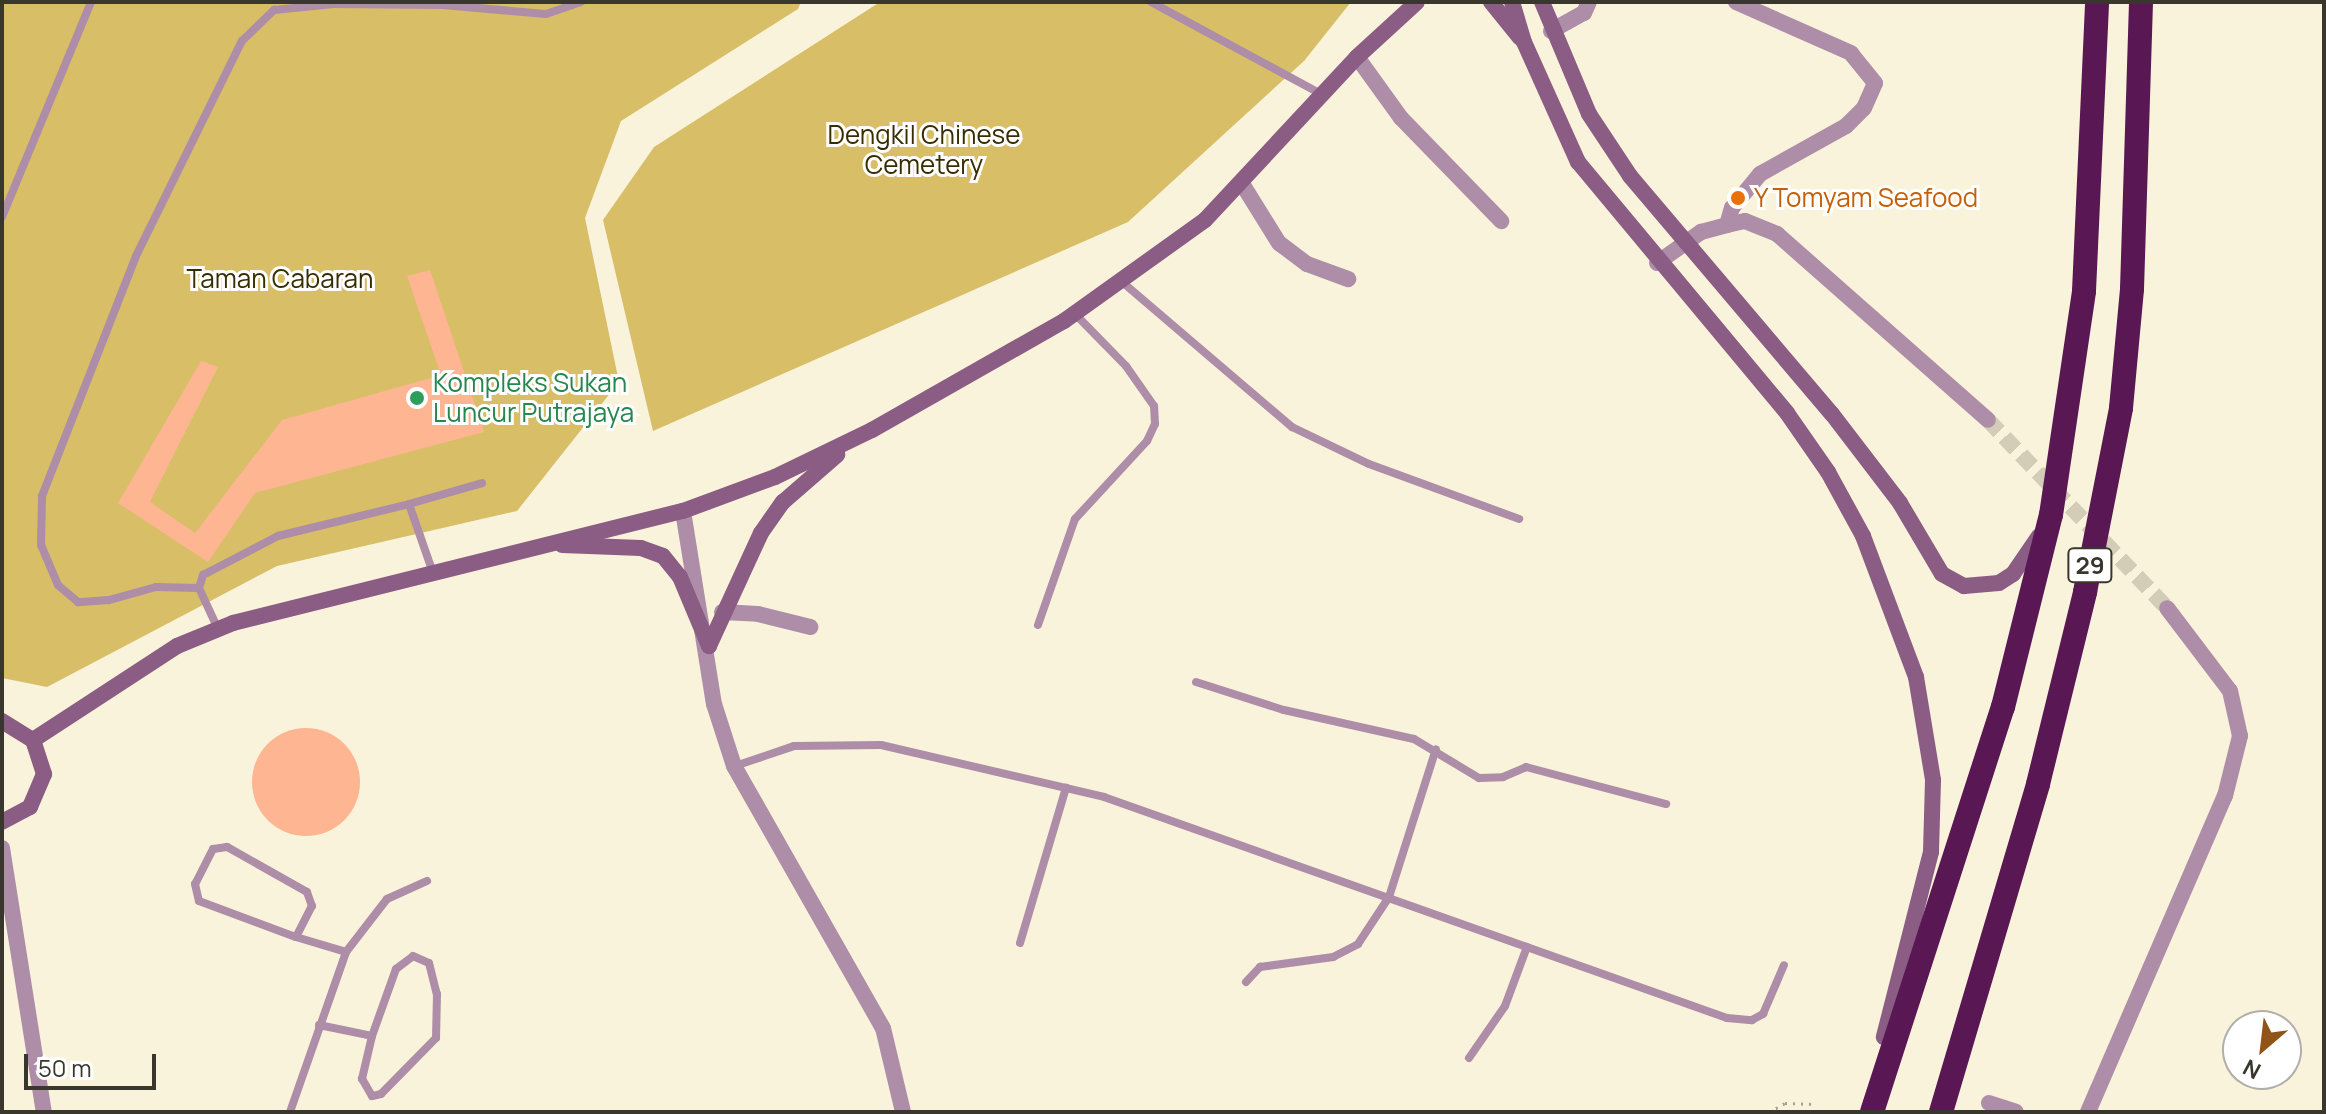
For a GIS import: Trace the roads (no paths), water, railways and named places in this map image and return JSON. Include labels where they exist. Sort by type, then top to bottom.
[{"type":"highway","name":"29","points":[[1872,1112],[2003,707],[2051,515],[2084,291],[2097,2]]},
{"type":"highway","name":"29","points":[[1941,1112],[2038,784],[2085,592],[2121,408],[2132,289],[2141,2]]},
{"type":"street","points":[[1491,2],[1524,42]]},
{"type":"street","points":[[1512,2],[1524,42],[1578,162],[1657,263],[1787,413],[1828,472],[1863,536],[1916,677],[1933,780],[1931,852],[1916,924],[1863,1112]]},
{"type":"street","points":[[1542,2],[1551,31],[1589,114],[1685,242],[1832,414],[1900,503],[1942,574],[1964,586],[1999,583],[2027,556],[2051,515]]},
{"type":"street","points":[[1551,31],[1584,13],[1589,2]]},
{"type":"street","points":[[1727,225],[1732,208],[1760,174],[1846,126],[1864,108],[1875,83],[1851,53],[1736,2]]},
{"type":"street","points":[[33,740],[177,646],[218,630],[544,544],[683,511],[775,477],[872,430],[1074,314],[1205,220],[1357,57],[1412,4]]},
{"type":"street","points":[[1357,57],[1401,118],[1501,221]]},
{"type":"street","points":[[1241,182],[1279,243],[1307,264],[1348,279]]},
{"type":"street","points":[[1657,263],[1685,242],[1727,225],[1745,221],[1777,234],[1988,420]]},
{"type":"street","points":[[709,646],[741,568],[783,502],[872,430]]},
{"type":"street","points":[[683,511],[709,646],[714,704],[734,766],[883,1028],[903,1112]]},
{"type":"street","points":[[544,544],[641,548],[663,556],[680,577],[709,646]]},
{"type":"street","points":[[2088,1112],[2225,796],[2240,736],[2230,691],[2167,608]]},
{"type":"street","points":[[722,612],[758,614],[810,627]]},
{"type":"street","points":[[2,721],[33,740],[43,765],[40,792],[30,807],[2,822]]},
{"type":"street","points":[[2,848],[44,1112]]},
{"type":"street","points":[[1989,1103],[2016,1112]]},
{"type":"lane","points":[[2,217],[91,2]]},
{"type":"lane","points":[[199,588],[156,587],[109,600],[78,602],[58,585],[41,545],[42,496],[136,256],[242,41],[274,10],[334,4],[443,5],[546,14],[581,2]]},
{"type":"lane","points":[[1151,2],[1324,95]]},
{"type":"lane","points":[[1121,280],[1292,427],[1369,464],[1519,519]]},
{"type":"lane","points":[[1038,625],[1075,519],[1147,441],[1155,424],[1154,406],[1126,366],[1074,314]]},
{"type":"lane","points":[[218,630],[199,588],[203,575],[278,536],[482,483]]},
{"type":"lane","points":[[409,504],[433,573]]},
{"type":"lane","points":[[1196,682],[1436,749],[1479,778],[1503,777],[1526,767],[1666,804]]},
{"type":"lane","points":[[734,766],[794,746],[881,745],[1066,788],[1168,816],[1727,1018],[1752,1020],[1763,1014],[1784,965]]},
{"type":"lane","points":[[1246,982],[1260,967],[1333,957],[1358,944],[1389,897],[1436,749]]},
{"type":"lane","points":[[1020,943],[1066,788]]},
{"type":"lane","points":[[296,937],[312,906],[307,892],[227,847],[213,849],[194,895],[296,937],[346,952]]},
{"type":"lane","points":[[290,1112],[346,952],[387,899],[427,881]]},
{"type":"lane","points":[[1469,1058],[1505,1006],[1527,947]]},
{"type":"lane","points":[[413,956],[429,963],[437,994],[436,1038],[381,1094],[372,1096],[362,1079],[372,1036],[396,969],[413,956]]},
{"type":"lane","points":[[319,1025],[372,1036]]},
{"type":"tunnel","points":[[1988,420],[2167,608]]},
{"type":"place","name":"Y Tomyam Seafood","points":[[1738,198]]},
{"type":"place","name":"Kompleks Sukan Luncur Putrajaya","points":[[417,398]]},
{"type":"park label","name":"Dengkil Chinese Cemetery","points":[[924,150]]},
{"type":"park label","name":"Taman Cabaran","points":[[280,279]]}]
